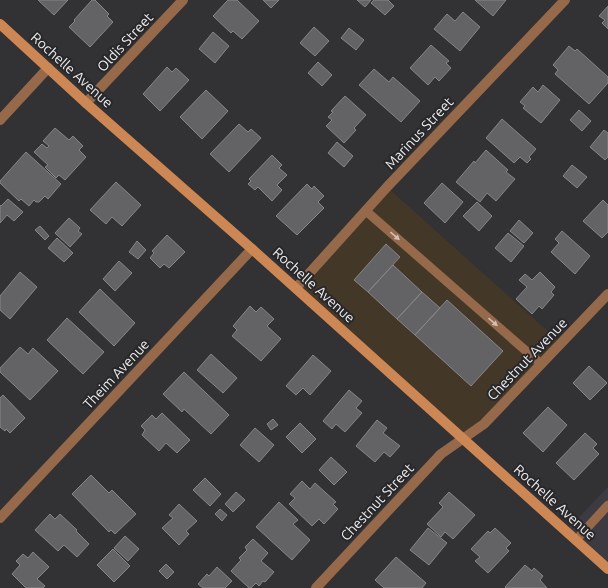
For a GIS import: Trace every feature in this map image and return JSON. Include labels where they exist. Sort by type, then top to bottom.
[{"type":"street","name":"Oldis Street","points":[[86,103],[184,0]]},
{"type":"street","name":"Marinus Street","points":[[296,288],[366,211],[565,0]]},
{"type":"street","name":"Rochelle Avenue","points":[[0,24],[86,103],[296,288],[608,569]]},
{"type":"street","points":[[0,120],[48,68]]},
{"type":"street","name":"Theim Avenue","points":[[0,518],[252,249]]},
{"type":"street","name":"Chestnut Avenue","points":[[463,439],[484,424],[608,294]]},
{"type":"street","name":"Chestnut Street","points":[[316,588],[441,454],[463,439]]},
{"type":"lane","points":[[366,211],[541,364]]},
{"type":"lane","points":[[576,540],[608,505]]},
{"type":"shaded area","points":[[387,187],[561,343],[463,439],[296,288]]},
{"type":"shaded area","points":[[608,487],[608,569],[566,531]]},
{"type":"building","points":[[38,0],[68,0],[54,15]]},
{"type":"building","points":[[92,0],[95,0],[109,14],[107,16],[113,22],[90,47],[69,27]]},
{"type":"building","points":[[228,0],[237,0],[259,21],[242,39],[233,31],[231,33],[213,16]]},
{"type":"building","points":[[263,0],[279,0],[271,8]]},
{"type":"building","points":[[357,0],[371,0],[365,7]]},
{"type":"building","points":[[374,0],[388,0],[394,6],[385,15],[371,3]]},
{"type":"building","points":[[475,0],[506,0],[493,16]]},
{"type":"building","points":[[608,6],[608,29],[602,23],[605,20],[599,16]]},
{"type":"building","points":[[463,12],[480,27],[460,51],[434,29],[447,14],[455,21]]},
{"type":"building","points":[[314,27],[329,41],[315,56],[300,43]]},
{"type":"building","points":[[349,28],[364,40],[356,50],[341,38]]},
{"type":"building","points":[[213,32],[229,46],[215,63],[199,49]]},
{"type":"building","points":[[431,45],[449,61],[446,63],[451,68],[439,81],[435,77],[428,85],[410,68]]},
{"type":"building","points":[[569,46],[575,51],[577,49],[608,77],[608,83],[589,104],[555,74],[558,70],[553,65]]},
{"type":"building","points":[[318,62],[332,75],[322,86],[308,73]]},
{"type":"building","points":[[167,67],[172,72],[176,68],[189,80],[160,111],[143,94]]},
{"type":"building","points":[[374,69],[389,82],[393,77],[420,101],[401,122],[359,85]]},
{"type":"building","points":[[543,85],[560,100],[541,123],[523,108],[525,106],[520,102],[533,87],[538,92]]},
{"type":"building","points":[[206,90],[228,111],[202,139],[180,117]]},
{"type":"building","points":[[345,96],[366,115],[354,128],[356,130],[344,143],[326,126],[332,120],[328,117],[333,112],[331,111]]},
{"type":"building","points":[[579,110],[591,121],[582,131],[570,120]]},
{"type":"building","points":[[502,119],[536,149],[529,157],[531,159],[527,163],[520,157],[514,163],[486,138]]},
{"type":"building","points":[[239,124],[248,132],[251,129],[261,138],[229,172],[210,154]]},
{"type":"building","points":[[55,128],[69,140],[73,136],[83,146],[79,150],[86,157],[65,180],[59,175],[56,178],[45,167],[48,165],[34,152],[42,144],[47,148],[49,146],[43,141]]},
{"type":"building","points":[[604,130],[608,133],[608,157],[605,160],[590,147]]},
{"type":"building","points":[[337,142],[353,156],[344,167],[328,153]]},
{"type":"building","points":[[486,150],[508,170],[506,172],[515,179],[496,201],[487,193],[480,202],[456,182],[474,161],[475,163]]},
{"type":"building","points":[[26,152],[61,184],[48,199],[45,196],[39,202],[34,200],[29,206],[21,199],[19,201],[0,183],[0,181]]},
{"type":"building","points":[[272,155],[282,165],[279,168],[287,175],[277,185],[282,190],[272,201],[258,187],[255,190],[248,184],[251,181],[249,179]]},
{"type":"building","points":[[572,165],[587,177],[577,188],[563,176]]},
{"type":"building","points":[[116,182],[141,205],[122,226],[112,217],[106,224],[90,210]]},
{"type":"building","points":[[442,183],[463,202],[445,223],[424,203]]},
{"type":"building","points":[[307,184],[312,189],[314,186],[324,196],[318,202],[324,208],[297,235],[276,216]]},
{"type":"building","points":[[8,199],[23,212],[14,221],[7,215],[0,223],[0,205],[1,206]]},
{"type":"building","points":[[603,200],[608,205],[608,232],[602,238],[583,221]]},
{"type":"building","points":[[477,202],[492,216],[479,231],[463,216]]},
{"type":"building","points":[[69,218],[80,228],[78,231],[82,234],[70,247],[55,233]]},
{"type":"building","points":[[519,220],[533,233],[524,243],[510,231]]},
{"type":"building","points":[[40,226],[49,236],[45,240],[35,230]]},
{"type":"building","points":[[562,231],[590,256],[575,274],[551,252],[559,243],[555,239]]},
{"type":"building","points":[[508,233],[524,246],[511,262],[495,248]]},
{"type":"building","points":[[167,235],[185,252],[169,268],[164,264],[160,268],[150,258],[154,253],[152,251]]},
{"type":"building","points":[[57,238],[73,253],[64,262],[48,248]]},
{"type":"building","points":[[137,241],[146,250],[138,259],[129,252]]},
{"type":"building","points":[[386,244],[400,257],[368,292],[354,280]]},
{"type":"building","points":[[119,261],[132,273],[115,291],[103,279]]},
{"type":"building","points":[[393,265],[422,292],[397,319],[368,292]]},
{"type":"building","points":[[20,272],[37,287],[10,319],[0,310],[0,296]]},
{"type":"building","points":[[540,272],[555,287],[551,292],[554,295],[542,309],[539,306],[532,314],[516,299],[527,287],[519,280],[525,274],[532,280]]},
{"type":"building","points":[[100,289],[135,323],[114,346],[79,312]]},
{"type":"building","points":[[422,292],[440,308],[415,335],[397,319]]},
{"type":"building","points":[[447,300],[503,351],[471,386],[415,335]]},
{"type":"building","points":[[250,306],[256,312],[261,307],[274,319],[267,326],[281,339],[261,361],[232,336],[237,330],[233,326]]},
{"type":"building","points":[[67,318],[104,352],[83,374],[47,340]]},
{"type":"building","points":[[20,347],[28,354],[33,348],[58,371],[30,400],[0,372],[0,368]]},
{"type":"building","points":[[211,354],[237,378],[223,393],[197,370]]},
{"type":"building","points":[[313,355],[331,371],[310,395],[303,388],[296,395],[286,386]]},
{"type":"building","points":[[589,366],[607,383],[590,400],[573,383]]},
{"type":"building","points":[[184,372],[229,415],[211,434],[184,409],[182,412],[163,394]]},
{"type":"building","points":[[349,390],[362,401],[356,408],[362,413],[345,432],[336,424],[332,429],[323,421]]},
{"type":"building","points":[[3,395],[25,418],[10,433],[6,429],[5,431],[0,427],[0,398]]},
{"type":"building","points":[[548,407],[567,425],[543,452],[523,433]]},
{"type":"building","points":[[162,413],[190,440],[177,453],[166,443],[159,451],[142,435],[145,430],[141,426],[152,415],[156,419]]},
{"type":"building","points":[[273,419],[278,425],[271,430],[267,424]]},
{"type":"building","points":[[377,420],[387,428],[383,433],[400,446],[390,457],[384,452],[375,462],[356,446]]},
{"type":"building","points":[[300,423],[316,439],[302,453],[286,437]]},
{"type":"building","points":[[255,428],[274,445],[259,462],[240,445]]},
{"type":"building","points":[[585,433],[597,444],[593,448],[599,454],[574,480],[556,463]]},
{"type":"building","points":[[331,457],[347,472],[334,485],[319,470]]},
{"type":"building","points":[[91,475],[109,493],[112,490],[136,514],[115,534],[111,530],[109,532],[72,494]]},
{"type":"building","points":[[205,478],[221,494],[210,506],[193,490]]},
{"type":"building","points":[[302,481],[310,489],[315,483],[336,502],[333,504],[338,509],[324,524],[319,519],[312,526],[289,504],[295,498],[290,494]]},
{"type":"building","points":[[236,492],[245,500],[233,512],[225,504]]},
{"type":"building","points":[[449,492],[475,515],[453,539],[445,532],[441,537],[427,524],[443,507],[439,503]]},
{"type":"building","points":[[279,502],[298,520],[293,524],[310,540],[292,560],[256,527]]},
{"type":"building","points":[[179,504],[197,521],[186,531],[189,534],[179,545],[162,528],[173,518],[169,515]]},
{"type":"building","points":[[220,509],[227,515],[222,521],[215,514]]},
{"type":"building","points":[[50,514],[55,519],[60,514],[89,544],[77,557],[64,545],[58,551],[35,530]]},
{"type":"building","points":[[428,528],[447,543],[429,565],[410,550]]},
{"type":"building","points":[[495,528],[511,543],[506,548],[509,551],[488,573],[475,561],[480,557],[471,549],[488,531],[490,533]]},
{"type":"building","points":[[125,536],[139,549],[128,561],[114,548]]},
{"type":"building","points":[[253,539],[268,553],[261,561],[274,572],[259,586],[256,583],[249,588],[231,571],[241,560],[239,558],[247,550],[245,547]]},
{"type":"building","points":[[113,549],[130,566],[114,582],[97,565]]},
{"type":"building","points":[[33,552],[49,567],[37,579],[45,586],[43,588],[26,588],[12,574],[20,565],[16,561],[23,554],[28,558]]},
{"type":"building","points":[[396,557],[426,583],[422,588],[384,588],[375,580]]},
{"type":"building","points":[[166,564],[174,572],[167,579],[159,571]]},
{"type":"building","points":[[525,565],[532,571],[534,568],[543,576],[540,580],[547,588],[505,587]]},
{"type":"building","points":[[217,567],[232,581],[225,588],[203,588],[198,584],[207,574],[209,576]]}]
